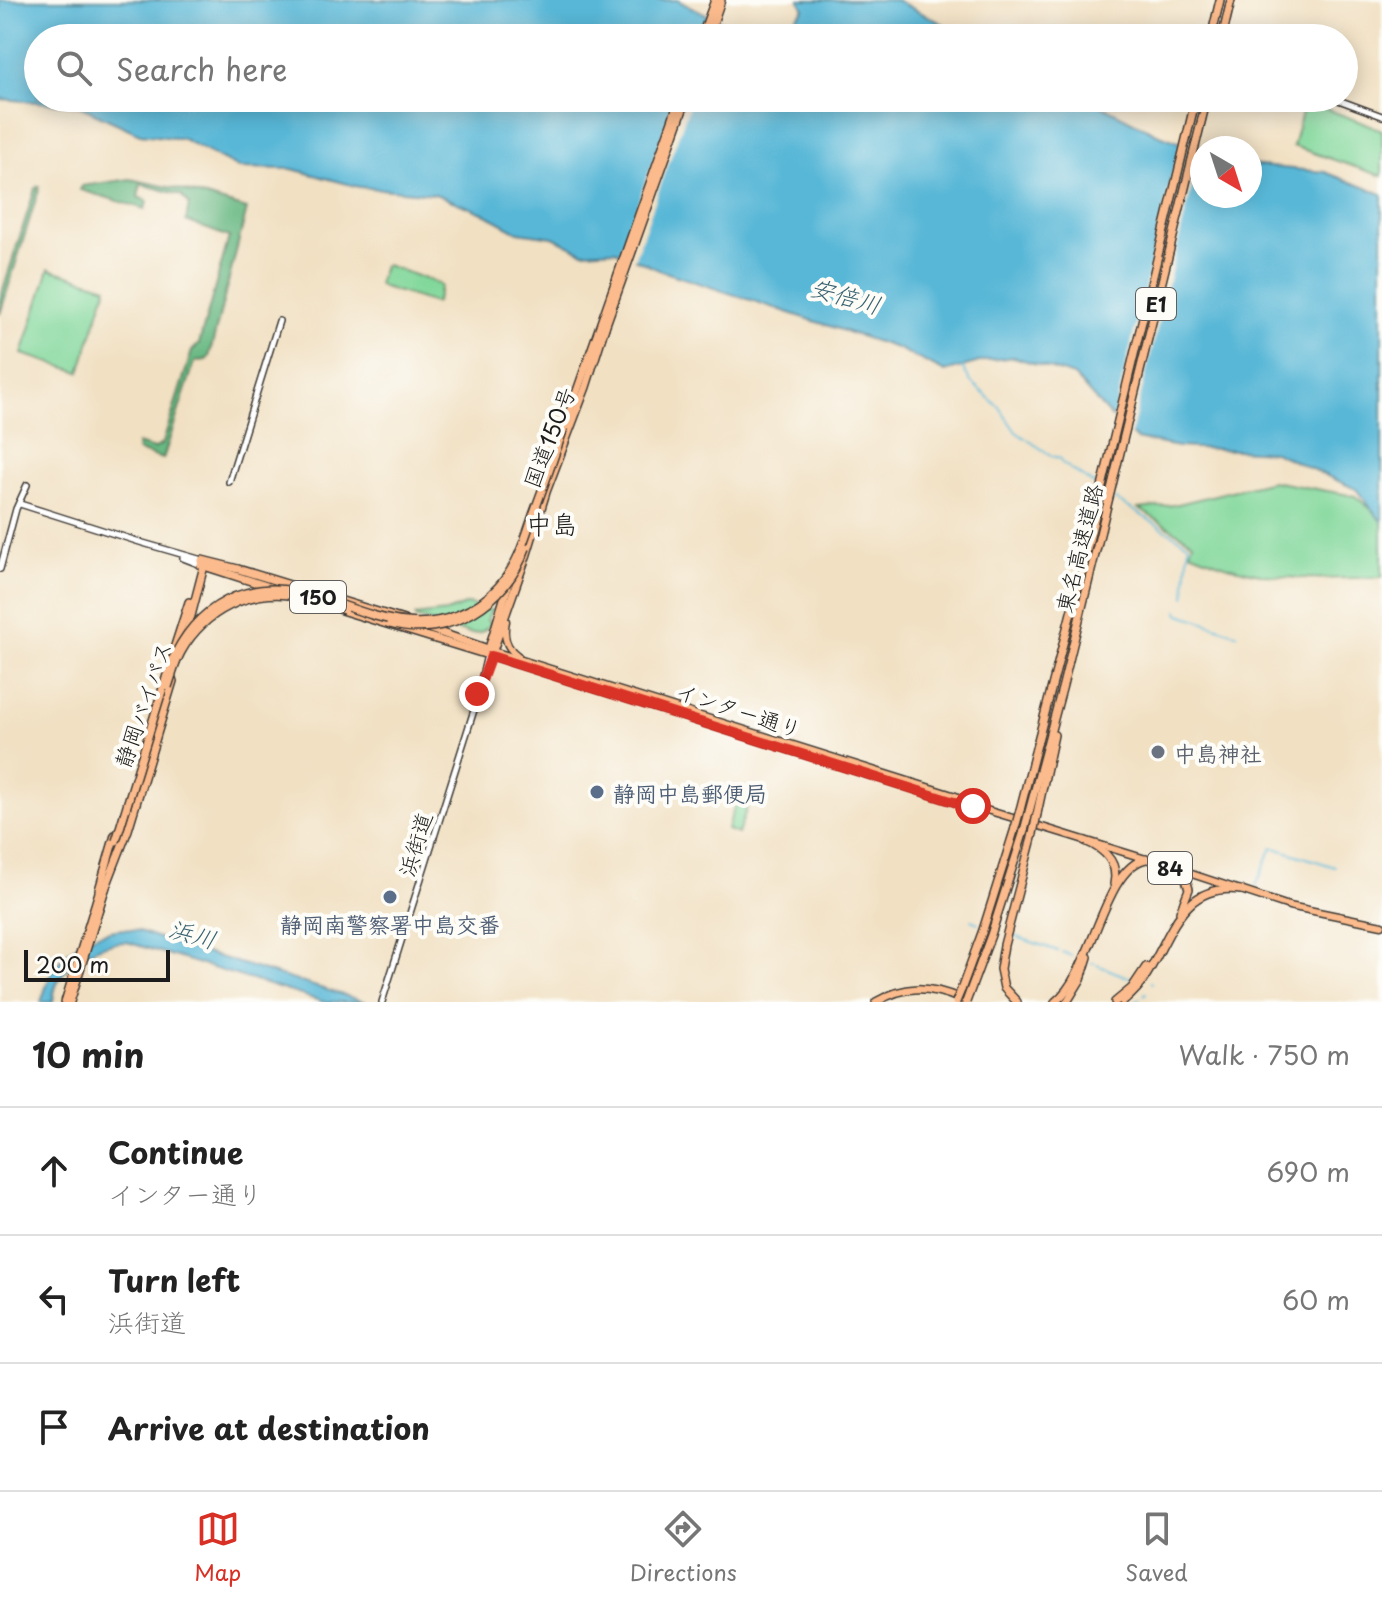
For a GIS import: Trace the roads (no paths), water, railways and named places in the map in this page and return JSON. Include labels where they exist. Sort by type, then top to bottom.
[{"type":"highway","points":[[706,24],[715,0]]},
{"type":"highway","points":[[713,24],[721,0]]},
{"type":"highway","points":[[1214,24],[1220,0]]},
{"type":"highway","points":[[1225,24],[1231,0]]},
{"type":"highway","name":"国道150号","points":[[490,653],[495,625],[524,532],[571,397],[602,325],[675,112]]},
{"type":"highway","name":"国道150号","points":[[565,428],[682,112]]},
{"type":"highway","name":"東名高速道路","points":[[1045,749],[1087,546],[1193,112]]},
{"type":"highway","name":"東名高速道路","points":[[956,1002],[966,997],[983,930],[1029,812],[1204,112]]},
{"type":"highway","name":"国道150号","points":[[490,653],[596,360],[602,325]]},
{"type":"highway","name":"静岡バイパス","points":[[67,1002],[170,665],[181,641],[195,623],[228,599],[268,589],[296,591],[405,622],[437,621],[464,612],[491,594],[512,567],[565,428]]},
{"type":"highway","name":"150","points":[[203,564],[238,569],[374,610],[490,653]]},
{"type":"highway","name":"150","points":[[203,564],[490,653]]},
{"type":"highway","name":"150","points":[[102,891],[142,785],[180,657],[203,564]]},
{"type":"highway","name":"150","points":[[450,636],[483,642],[489,639],[495,625]]},
{"type":"highway","points":[[1017,1002],[1004,988],[1000,969],[1033,834],[1029,812]]},
{"type":"highway","points":[[1085,841],[1100,848],[1112,862],[1116,877],[1111,898]]},
{"type":"highway","points":[[1055,1002],[1071,986],[1124,872],[1134,863],[1146,859]]},
{"type":"highway","points":[[1173,928],[1189,889],[1184,873]]},
{"type":"highway","points":[[1115,1002],[1132,988],[1195,898],[1221,889],[1241,890]]},
{"type":"highway","points":[[1067,1002],[1081,979],[1096,930]]},
{"type":"highway","points":[[1123,1002],[1145,978],[1161,946]]},
{"type":"highway","points":[[876,1002],[903,990],[920,988],[966,997]]},
{"type":"highway","points":[[884,1002],[900,995],[916,993],[956,1002]]},
{"type":"main road","points":[[516,582],[504,636],[513,653],[527,660]]},
{"type":"main road","name":"インター通り","points":[[490,653],[527,660],[956,796],[973,806]]},
{"type":"main road","name":"インター通り","points":[[490,653],[1013,818]]},
{"type":"main road","name":"84","points":[[1039,826],[1289,906],[1382,925]]},
{"type":"street","points":[[1358,107],[1382,116]]},
{"type":"street","points":[[229,482],[279,321]]},
{"type":"street","points":[[0,569],[16,509],[27,485]]},
{"type":"street","points":[[20,504],[203,564]]},
{"type":"street","name":"浜街道","points":[[382,1002],[490,653]]},
{"type":"water","points":[[0,0],[677,0],[726,24],[24,24],[24,101],[0,99]]},
{"type":"water","points":[[799,0],[896,0],[943,24],[790,24],[804,9]]},
{"type":"water","name":"安倍川","points":[[92,112],[1114,112],[1190,146],[1190,208],[1262,208],[1262,166],[1325,172],[1382,194],[1382,522],[1356,489],[1274,452],[1178,447],[1136,439],[1109,415],[1074,376],[1014,357],[983,361],[945,372],[899,349],[659,270],[615,250],[583,252],[553,237],[518,232],[483,213],[435,194],[359,187],[292,169],[238,168],[183,139],[140,134]]},
{"type":"water","points":[[123,929],[139,931],[366,1002],[324,1002],[127,942],[102,946],[78,959],[60,978],[53,1002],[41,1002],[56,966],[71,949],[100,934]]},
{"type":"waterway","points":[[962,367],[971,382],[999,407],[1016,432],[1060,458],[1062,463],[1098,487]]},
{"type":"waterway","points":[[1113,498],[1189,544],[1185,597]]},
{"type":"waterway","points":[[1178,611],[1238,634]]},
{"type":"waterway","points":[[1256,886],[1272,847],[1335,867]]},
{"type":"waterway","points":[[971,920],[978,923]]},
{"type":"waterway","points":[[1011,935],[1058,951]]},
{"type":"waterway","points":[[1062,952],[1072,956]]},
{"type":"waterway","points":[[1097,965],[1133,979]]},
{"type":"waterway","points":[[1135,1002],[1140,998]]},
{"type":"place","name":"中島神社","points":[[1158,752]]},
{"type":"place","name":"静岡中島郵便局","points":[[597,792]]},
{"type":"place","name":"静岡南警察署中島交番","points":[[390,897]]},
{"type":"district","name":"中島","points":[[552,523]]},
{"type":"water label","name":"浜川","points":[[193,933]]}]
